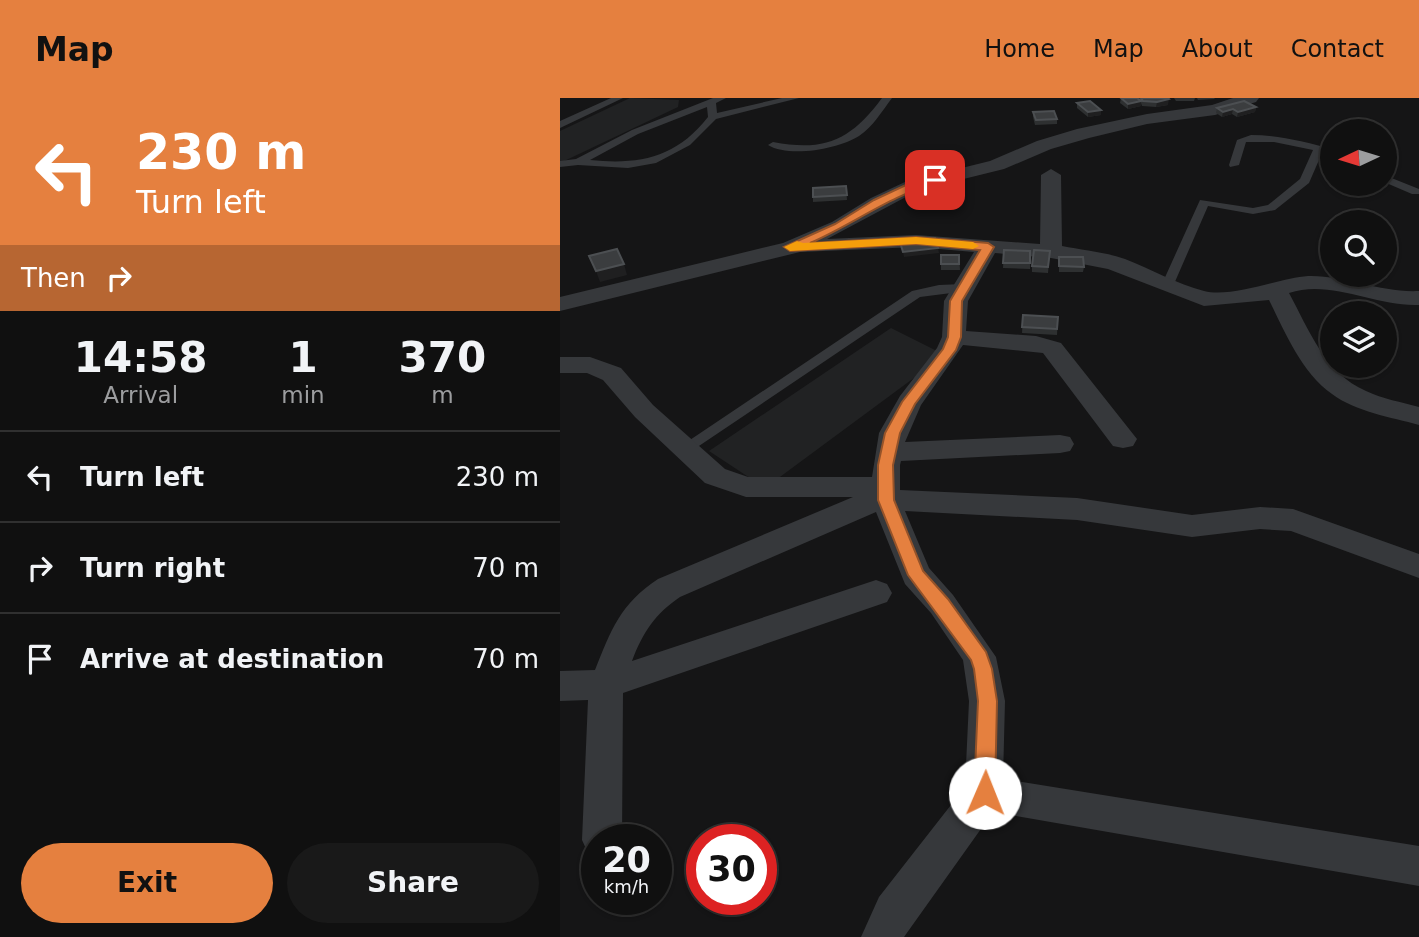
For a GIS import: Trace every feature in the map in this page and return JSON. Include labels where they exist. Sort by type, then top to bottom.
[{"type":"street","points":[[560,304],[790,247],[839,226],[878,202],[912,186],[997,165],[1044,145],[1084,133],[1147,119],[1215,110],[1250,98]]},
{"type":"street","points":[[1051,175],[1051,251]]},
{"type":"street","points":[[790,247],[916,241],[1051,251],[1114,263],[1204,299],[1263,294],[1275,289],[1313,283],[1338,285],[1399,299],[1419,298]]},
{"type":"street","points":[[882,937],[894,912],[985,793],[987,701],[979,657],[942,604],[916,575],[886,494],[886,465],[892,433],[909,402],[949,350],[954,337],[956,301],[988,247]]},
{"type":"street","points":[[1275,289],[1312,357],[1328,379],[1353,396],[1419,416]]},
{"type":"street","points":[[954,337],[1036,343],[1052,348],[1123,439]]},
{"type":"street","points":[[560,365],[590,365],[612,374],[644,411],[715,475],[746,487],[886,494],[1077,509],[1192,526],[1260,518],[1293,520],[1419,566]]},
{"type":"street","points":[[889,452],[1060,444]]},
{"type":"street","points":[[602,824],[606,684],[631,625],[651,600],[668,588],[886,494]]},
{"type":"street","points":[[560,686],[606,684],[876,593]]},
{"type":"street","points":[[985,793],[1419,866]]},
{"type":"lane","points":[[560,125],[618,98]]},
{"type":"lane","points":[[713,117],[794,98]]},
{"type":"lane","points":[[774,145],[787,149],[808,148],[843,139],[855,134],[887,98]]},
{"type":"lane","points":[[560,164],[578,162],[628,165],[661,157],[699,134],[713,117],[716,101]]},
{"type":"lane","points":[[578,162],[635,132],[716,101]]},
{"type":"lane","points":[[1168,284],[1204,202],[1253,211],[1271,208],[1305,181],[1319,149],[1269,139],[1248,138],[1242,141],[1234,165]]},
{"type":"lane","points":[[1397,184],[1418,194]]},
{"type":"lane","points":[[685,448],[916,294],[963,288]]},
{"type":"shaded area","points":[[630,98],[679,100],[678,107],[560,163],[560,131]]},
{"type":"shaded area","points":[[891,328],[945,355],[765,488],[709,451]]},
{"type":"building","points":[[1121,98],[1137,98],[1141,101],[1128,104]]},
{"type":"building","points":[[1141,98],[1169,99],[1157,102],[1143,101]]},
{"type":"building","points":[[1090,101],[1101,110],[1088,112],[1077,103]]},
{"type":"building","points":[[1244,101],[1256,107],[1238,112],[1233,109],[1223,112],[1217,108]]},
{"type":"building","points":[[1054,111],[1057,119],[1036,120],[1033,112]]},
{"type":"building","points":[[846,186],[847,195],[813,197],[813,188]]},
{"type":"building","points":[[935,238],[938,248],[903,252],[900,242]]},
{"type":"building","points":[[617,249],[624,264],[596,271],[589,256]]},
{"type":"building","points":[[1004,250],[1030,251],[1030,263],[1003,263]]},
{"type":"building","points":[[1034,250],[1050,251],[1048,267],[1032,266]]},
{"type":"building","points":[[941,255],[959,255],[959,264],[941,264]]},
{"type":"building","points":[[1059,257],[1083,257],[1084,267],[1059,266]]},
{"type":"building","points":[[1023,315],[1058,317],[1057,329],[1022,327]]},
{"type":"slow traffic","points":[[797,244],[790,247],[916,241],[973,246]]},
{"type":"route","points":[[935,180],[912,186],[878,202],[839,226],[790,247],[916,241],[988,247],[956,301],[954,337],[949,350],[909,402],[892,433],[886,465],[886,500],[916,575],[942,604],[979,657],[983,669],[987,701],[985,793]]}]
